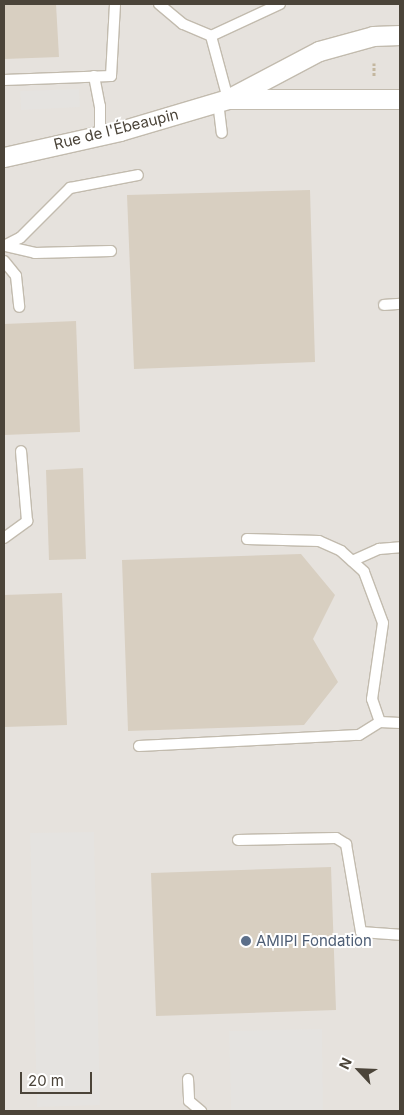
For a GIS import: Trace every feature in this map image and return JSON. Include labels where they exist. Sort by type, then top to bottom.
[{"type":"street","name":"Rue de l'Ébeaupin","points":[[4,156],[100,135],[223,100],[319,51],[372,36],[400,35]]},
{"type":"street","name":"Rue de l'Ébeaupin","points":[[223,100],[400,100]]},
{"type":"lane","points":[[4,80],[111,76],[115,4]]},
{"type":"lane","points":[[159,4],[183,24],[211,36],[280,4]]},
{"type":"lane","points":[[211,36],[223,100],[222,133]]},
{"type":"lane","points":[[94,76],[100,106],[100,135]]},
{"type":"lane","points":[[4,246],[20,238],[70,188],[138,175]]},
{"type":"lane","points":[[4,246],[35,253],[111,251]]},
{"type":"lane","points":[[4,262],[16,276],[19,307]]},
{"type":"lane","points":[[384,305],[400,304]]},
{"type":"lane","points":[[4,538],[27,521],[20,452]]},
{"type":"lane","points":[[247,539],[319,541],[352,561],[364,572],[381,609],[381,643],[372,699],[380,722]]},
{"type":"lane","points":[[352,561],[379,549],[400,547]]},
{"type":"lane","points":[[139,746],[360,735],[380,722],[400,723]]},
{"type":"lane","points":[[238,840],[336,838],[346,844],[361,932],[400,935]]},
{"type":"lane","points":[[188,1079],[189,1101],[201,1111]]},
{"type":"path","points":[[374,63],[374,80]]},
{"type":"shaded area","points":[[4,4],[400,4],[400,1111],[4,1111]]},
{"type":"shaded area","points":[[79,89],[80,107],[21,110],[20,91]]},
{"type":"shaded area","points":[[94,832],[100,1105],[37,1107],[30,833]]},
{"type":"shaded area","points":[[322,1029],[323,1111],[231,1111],[229,1031]]},
{"type":"building","points":[[4,4],[56,4],[59,57],[4,59]]},
{"type":"building","points":[[310,190],[315,362],[134,369],[127,195]]},
{"type":"building","points":[[76,321],[80,432],[4,435],[4,324]]},
{"type":"building","points":[[83,468],[86,559],[49,560],[46,470]]},
{"type":"building","points":[[301,554],[335,595],[313,639],[338,682],[304,725],[128,731],[122,560]]},
{"type":"building","points":[[62,593],[67,725],[4,727],[4,595]]},
{"type":"building","points":[[331,867],[336,1010],[156,1016],[151,873]]},
{"type":"place","name":"AMIPI Fondation","points":[[246,941]]}]
